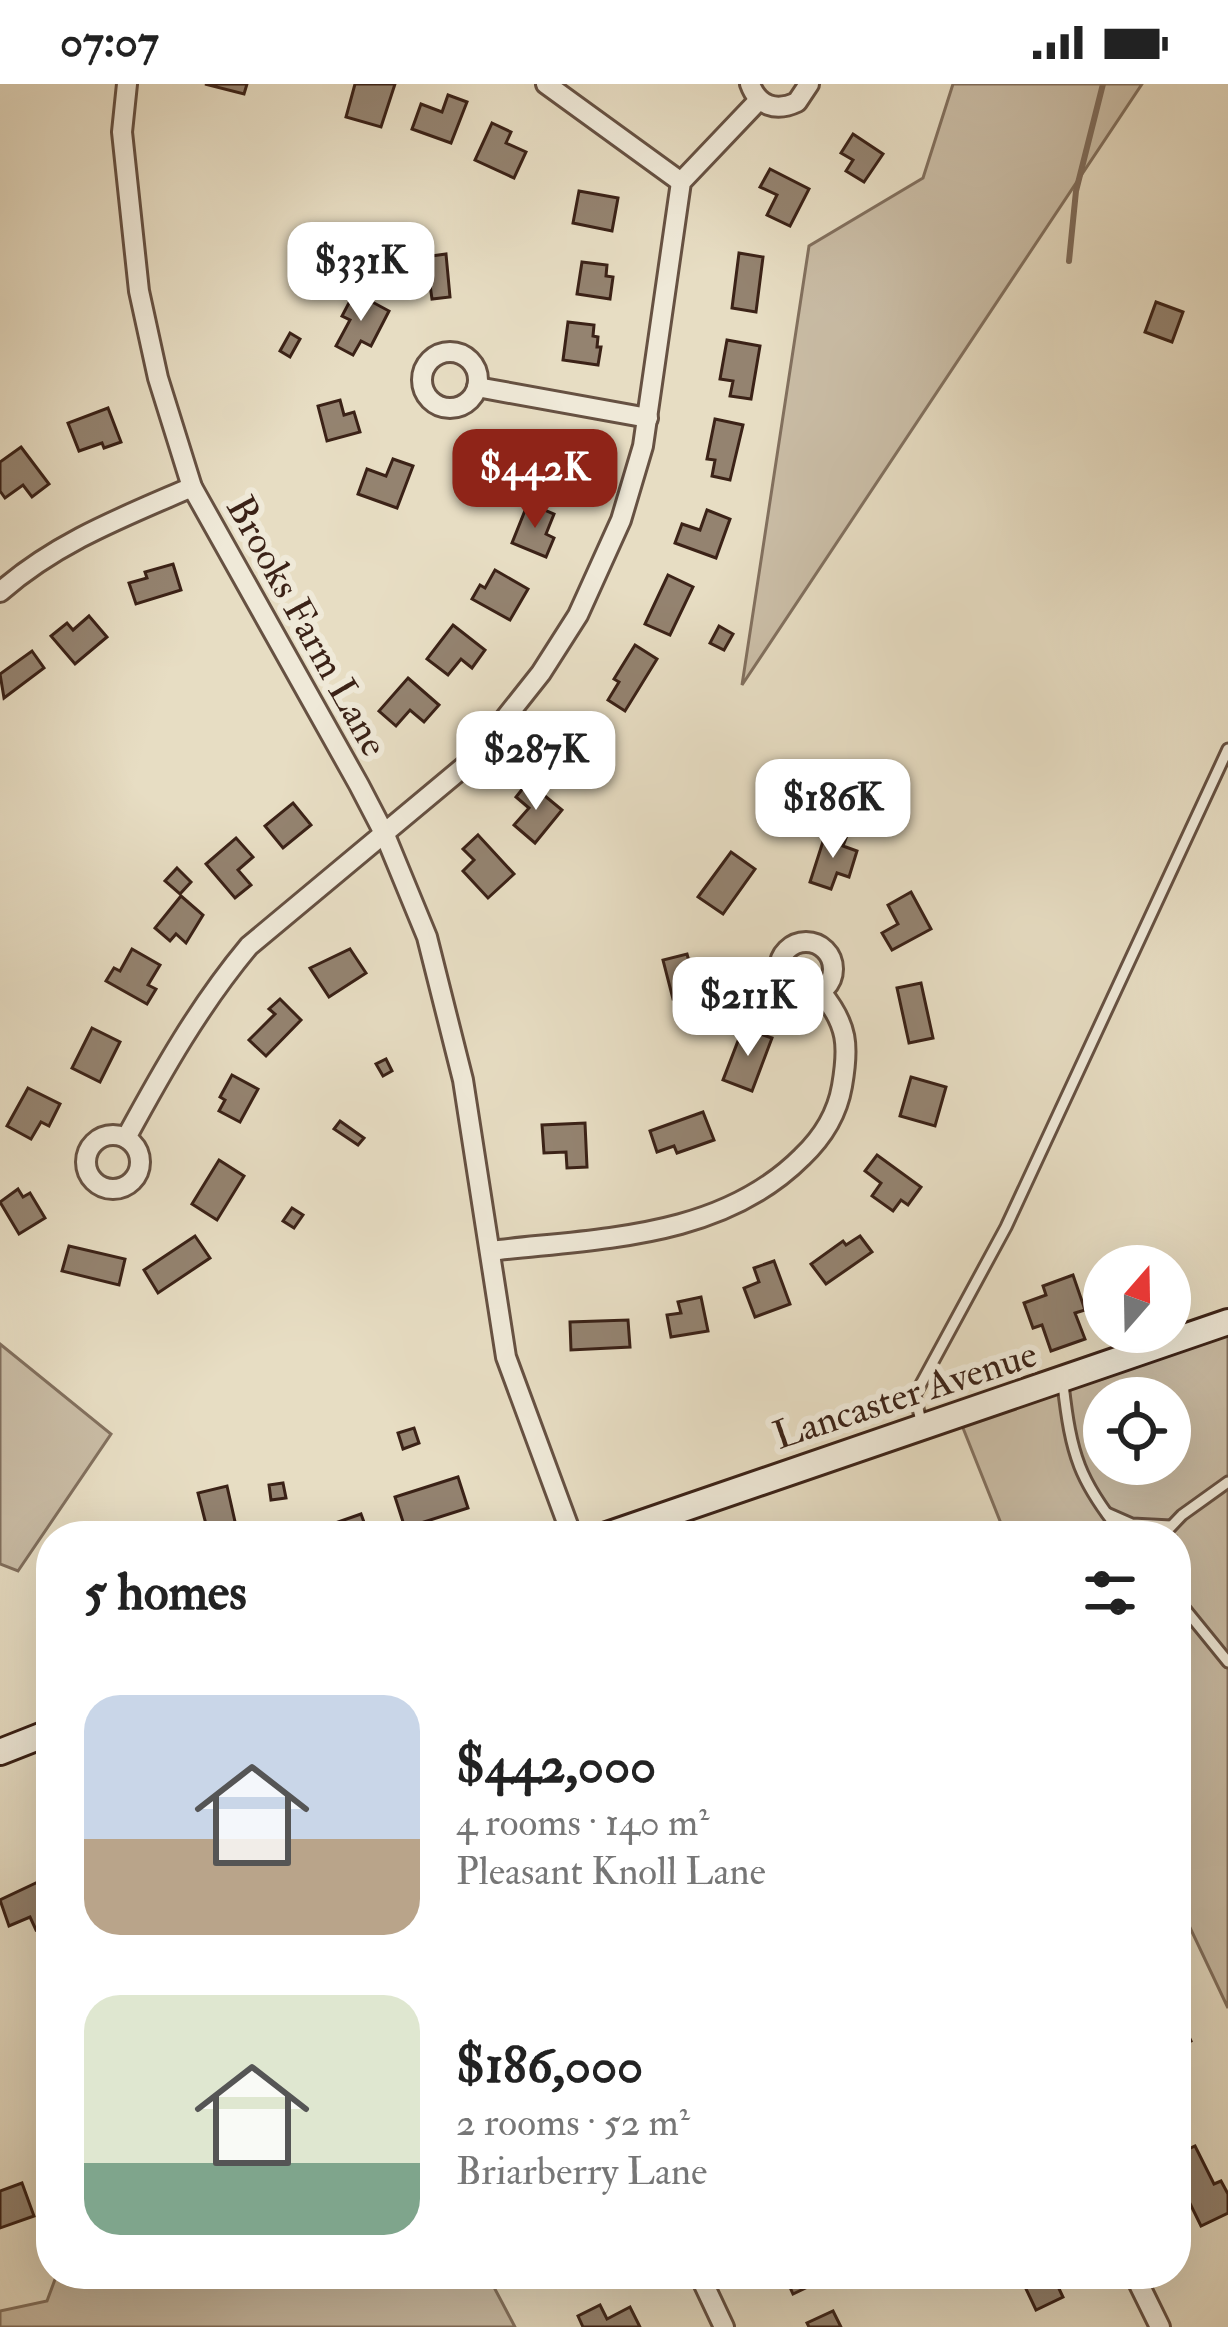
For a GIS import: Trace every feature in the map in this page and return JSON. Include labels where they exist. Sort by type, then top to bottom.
[{"type":"main road","name":"Lancaster Avenue","points":[[647,1521],[1228,1322]]},
{"type":"main road","points":[[0,1752],[36,1738]]},
{"type":"street","name":"Brooks Farm Lane","points":[[127,84],[122,132],[139,291],[158,378],[192,487],[385,835],[432,958],[463,1080],[506,1358],[566,1521]]},
{"type":"street","points":[[546,84],[681,182]]},
{"type":"street","points":[[126,1138],[176,1046],[249,946],[472,760],[541,673],[578,615],[621,520],[648,418],[681,182],[754,92],[778,108],[788,107],[805,95],[809,84]]},
{"type":"street","points":[[477,387],[648,418]]},
{"type":"street","points":[[0,592],[31,565],[75,538],[192,487]]},
{"type":"street","points":[[490,1250],[699,1222],[778,1181],[818,1142],[839,1106],[848,1048],[835,1009],[821,992]]},
{"type":"street","points":[[706,2289],[724,2327]]},
{"type":"street","points":[[1141,2289],[1160,2327]]},
{"type":"lane","points":[[922,1426],[915,1395],[1006,1227],[1228,749]]},
{"type":"lane","points":[[1062,1380],[1076,1464],[1111,1521]]},
{"type":"lane","points":[[1177,1521],[1228,1482]]},
{"type":"lane","points":[[1103,1511],[1125,1521]]},
{"type":"lane","points":[[1191,1616],[1228,1662]]},
{"type":"shaded area","points":[[953,84],[1142,84],[742,685],[809,246],[923,178]]},
{"type":"shaded area","points":[[1228,1331],[1228,2008],[1191,1930],[1191,1521],[1000,1521],[961,1423],[1083,1381],[1083,1485],[1191,1485],[1191,1377],[1094,1377],[1164,1353],[1191,1353],[1191,1344]]},
{"type":"shaded area","points":[[0,1344],[111,1434],[52,1521],[36,1521],[36,1544],[18,1571],[0,1564]]},
{"type":"shaded area","points":[[51,2289],[495,2289],[515,2327],[0,2327],[0,2311],[47,2301]]},
{"type":"building","points":[[205,84],[247,84],[244,94]]},
{"type":"building","points":[[355,84],[395,84],[381,127],[346,117]]},
{"type":"building","points":[[448,95],[467,102],[451,143],[412,129],[421,104],[442,112]]},
{"type":"building","points":[[492,123],[511,132],[506,143],[526,152],[514,178],[475,160]]},
{"type":"building","points":[[853,134],[883,154],[864,182],[846,171],[853,160],[841,153]]},
{"type":"building","points":[[770,169],[809,189],[790,226],[767,215],[777,195],[760,187]]},
{"type":"building","points":[[579,191],[618,198],[612,231],[573,223]]},
{"type":"building","points":[[739,253],[763,257],[756,312],[732,308]]},
{"type":"building","points":[[446,254],[450,297],[432,299],[430,285],[421,286],[417,258]]},
{"type":"building","points":[[582,262],[607,265],[606,276],[613,277],[610,299],[577,294]]},
{"type":"building","points":[[363,297],[389,311],[371,346],[361,341],[353,355],[336,346],[350,320],[342,316],[351,299],[360,303]]},
{"type":"building","points":[[1156,302],[1183,312],[1172,342],[1145,332]]},
{"type":"building","points":[[568,322],[594,325],[593,336],[601,347],[598,365],[563,360]]},
{"type":"building","points":[[290,333],[300,339],[290,357],[280,351]]},
{"type":"building","points":[[727,340],[760,346],[751,399],[730,396],[733,381],[720,379]]},
{"type":"building","points":[[340,400],[344,415],[354,412],[360,432],[327,441],[318,406]]},
{"type":"building","points":[[108,408],[121,442],[79,451],[68,423]]},
{"type":"building","points":[[715,419],[743,425],[730,480],[712,476],[715,460],[707,459]]},
{"type":"building","points":[[549,439],[584,451],[572,488],[530,474],[535,458],[542,460]]},
{"type":"building","points":[[21,447],[49,484],[32,497],[23,485],[5,498],[0,491],[0,462]]},
{"type":"building","points":[[393,459],[413,466],[397,508],[358,494],[367,469],[386,476]]},
{"type":"building","points":[[528,503],[554,514],[546,534],[554,538],[546,557],[512,543]]},
{"type":"building","points":[[707,510],[730,519],[716,558],[675,543],[682,524],[700,530]]},
{"type":"building","points":[[173,564],[181,590],[136,604],[129,583],[147,578],[145,572]]},
{"type":"building","points":[[495,570],[528,589],[510,620],[472,599]]},
{"type":"building","points":[[668,575],[693,587],[670,635],[645,624]]},
{"type":"building","points":[[89,616],[107,637],[75,664],[51,636],[67,623],[73,630]]},
{"type":"building","points":[[453,625],[485,650],[472,668],[461,659],[448,675],[427,659]]},
{"type":"building","points":[[719,626],[733,634],[724,650],[710,643]]},
{"type":"building","points":[[635,645],[657,659],[625,711],[608,700],[619,682],[614,679]]},
{"type":"building","points":[[32,651],[44,668],[4,698],[0,674]]},
{"type":"building","points":[[408,678],[439,705],[424,722],[410,710],[396,726],[379,711]]},
{"type":"building","points":[[585,717],[611,734],[580,781],[554,764]]},
{"type":"building","points":[[528,782],[562,810],[535,843],[514,825],[529,808],[516,797]]},
{"type":"building","points":[[293,803],[311,825],[283,848],[265,826]]},
{"type":"building","points":[[826,832],[846,838],[843,846],[857,851],[849,877],[837,873],[831,889],[810,882]]},
{"type":"building","points":[[478,835],[514,874],[488,898],[463,871],[474,860],[463,849]]},
{"type":"building","points":[[236,838],[253,857],[238,870],[251,885],[235,898],[206,864]]},
{"type":"building","points":[[731,852],[755,869],[723,914],[698,897]]},
{"type":"building","points":[[177,868],[191,882],[180,894],[165,881]]},
{"type":"building","points":[[911,892],[931,929],[892,950],[882,933],[898,924],[888,905]]},
{"type":"building","points":[[181,896],[203,915],[186,943],[176,934],[170,941],[155,928]]},
{"type":"building","points":[[132,949],[160,965],[148,985],[156,989],[147,1004],[106,981],[114,968],[120,971]]},
{"type":"building","points":[[350,949],[366,973],[329,997],[310,968]]},
{"type":"building","points":[[687,954],[692,972],[711,967],[717,988],[673,999],[663,960]]},
{"type":"building","points":[[921,983],[933,1038],[909,1043],[897,988]]},
{"type":"building","points":[[280,999],[301,1020],[266,1056],[249,1040],[275,1014],[269,1009]]},
{"type":"building","points":[[92,1028],[120,1042],[100,1082],[72,1068]]},
{"type":"building","points":[[743,1028],[772,1038],[752,1091],[723,1080]]},
{"type":"building","points":[[386,1059],[392,1071],[383,1076],[376,1064]]},
{"type":"building","points":[[232,1075],[258,1089],[240,1122],[219,1111],[225,1100],[220,1097]]},
{"type":"building","points":[[911,1077],[946,1087],[935,1126],[900,1116]]},
{"type":"building","points":[[28,1088],[60,1104],[49,1126],[41,1122],[31,1139],[7,1126]]},
{"type":"building","points":[[703,1112],[714,1140],[677,1153],[674,1146],[657,1152],[650,1131]]},
{"type":"building","points":[[340,1121],[364,1138],[358,1145],[334,1129]]},
{"type":"building","points":[[585,1123],[587,1167],[567,1168],[566,1152],[544,1153],[542,1125]]},
{"type":"building","points":[[877,1155],[921,1187],[908,1205],[901,1200],[893,1211],[872,1196],[881,1183],[865,1171]]},
{"type":"building","points":[[219,1160],[244,1176],[217,1220],[192,1204]]},
{"type":"building","points":[[18,1189],[23,1197],[30,1193],[45,1218],[19,1234],[0,1202]]},
{"type":"building","points":[[292,1208],[303,1215],[294,1228],[283,1221]]},
{"type":"building","points":[[195,1236],[210,1258],[158,1293],[144,1270]]},
{"type":"building","points":[[860,1236],[872,1252],[826,1284],[811,1264],[843,1241],[846,1245]]},
{"type":"building","points":[[69,1246],[125,1259],[119,1285],[62,1271]]},
{"type":"building","points":[[774,1261],[790,1304],[755,1317],[744,1288],[759,1282],[754,1268]]},
{"type":"building","points":[[1073,1275],[1083,1304],[1083,1311],[1075,1313],[1083,1340],[1051,1351],[1042,1325],[1033,1328],[1024,1303],[1046,1295],[1043,1286]]},
{"type":"building","points":[[701,1297],[708,1331],[671,1337],[667,1315],[681,1313],[678,1302]]},
{"type":"building","points":[[628,1320],[630,1347],[571,1350],[570,1322]]},
{"type":"building","points":[[414,1428],[419,1443],[403,1449],[398,1433]]},
{"type":"building","points":[[458,1477],[468,1508],[427,1521],[403,1521],[395,1497]]},
{"type":"building","points":[[283,1483],[286,1498],[271,1500],[269,1485]]},
{"type":"building","points":[[227,1486],[235,1521],[205,1521],[198,1493]]},
{"type":"building","points":[[36,1883],[36,1930],[30,1917],[9,1926],[0,1900]]},
{"type":"building","points":[[1195,2146],[1214,2184],[1221,2181],[1228,2194],[1228,2213],[1201,2226],[1191,2206],[1191,2148]]},
{"type":"building","points":[[22,2183],[34,2216],[0,2228],[0,2191]]},
{"type":"building","points":[[1026,2289],[1059,2289],[1063,2297],[1036,2310]]},
{"type":"building","points":[[600,2305],[607,2319],[630,2307],[640,2327],[583,2327],[578,2316]]},
{"type":"building","points":[[833,2311],[841,2327],[809,2327],[807,2323]]},
{"type":"waterway","points":[[1069,261],[1076,191],[1103,84]]}]
